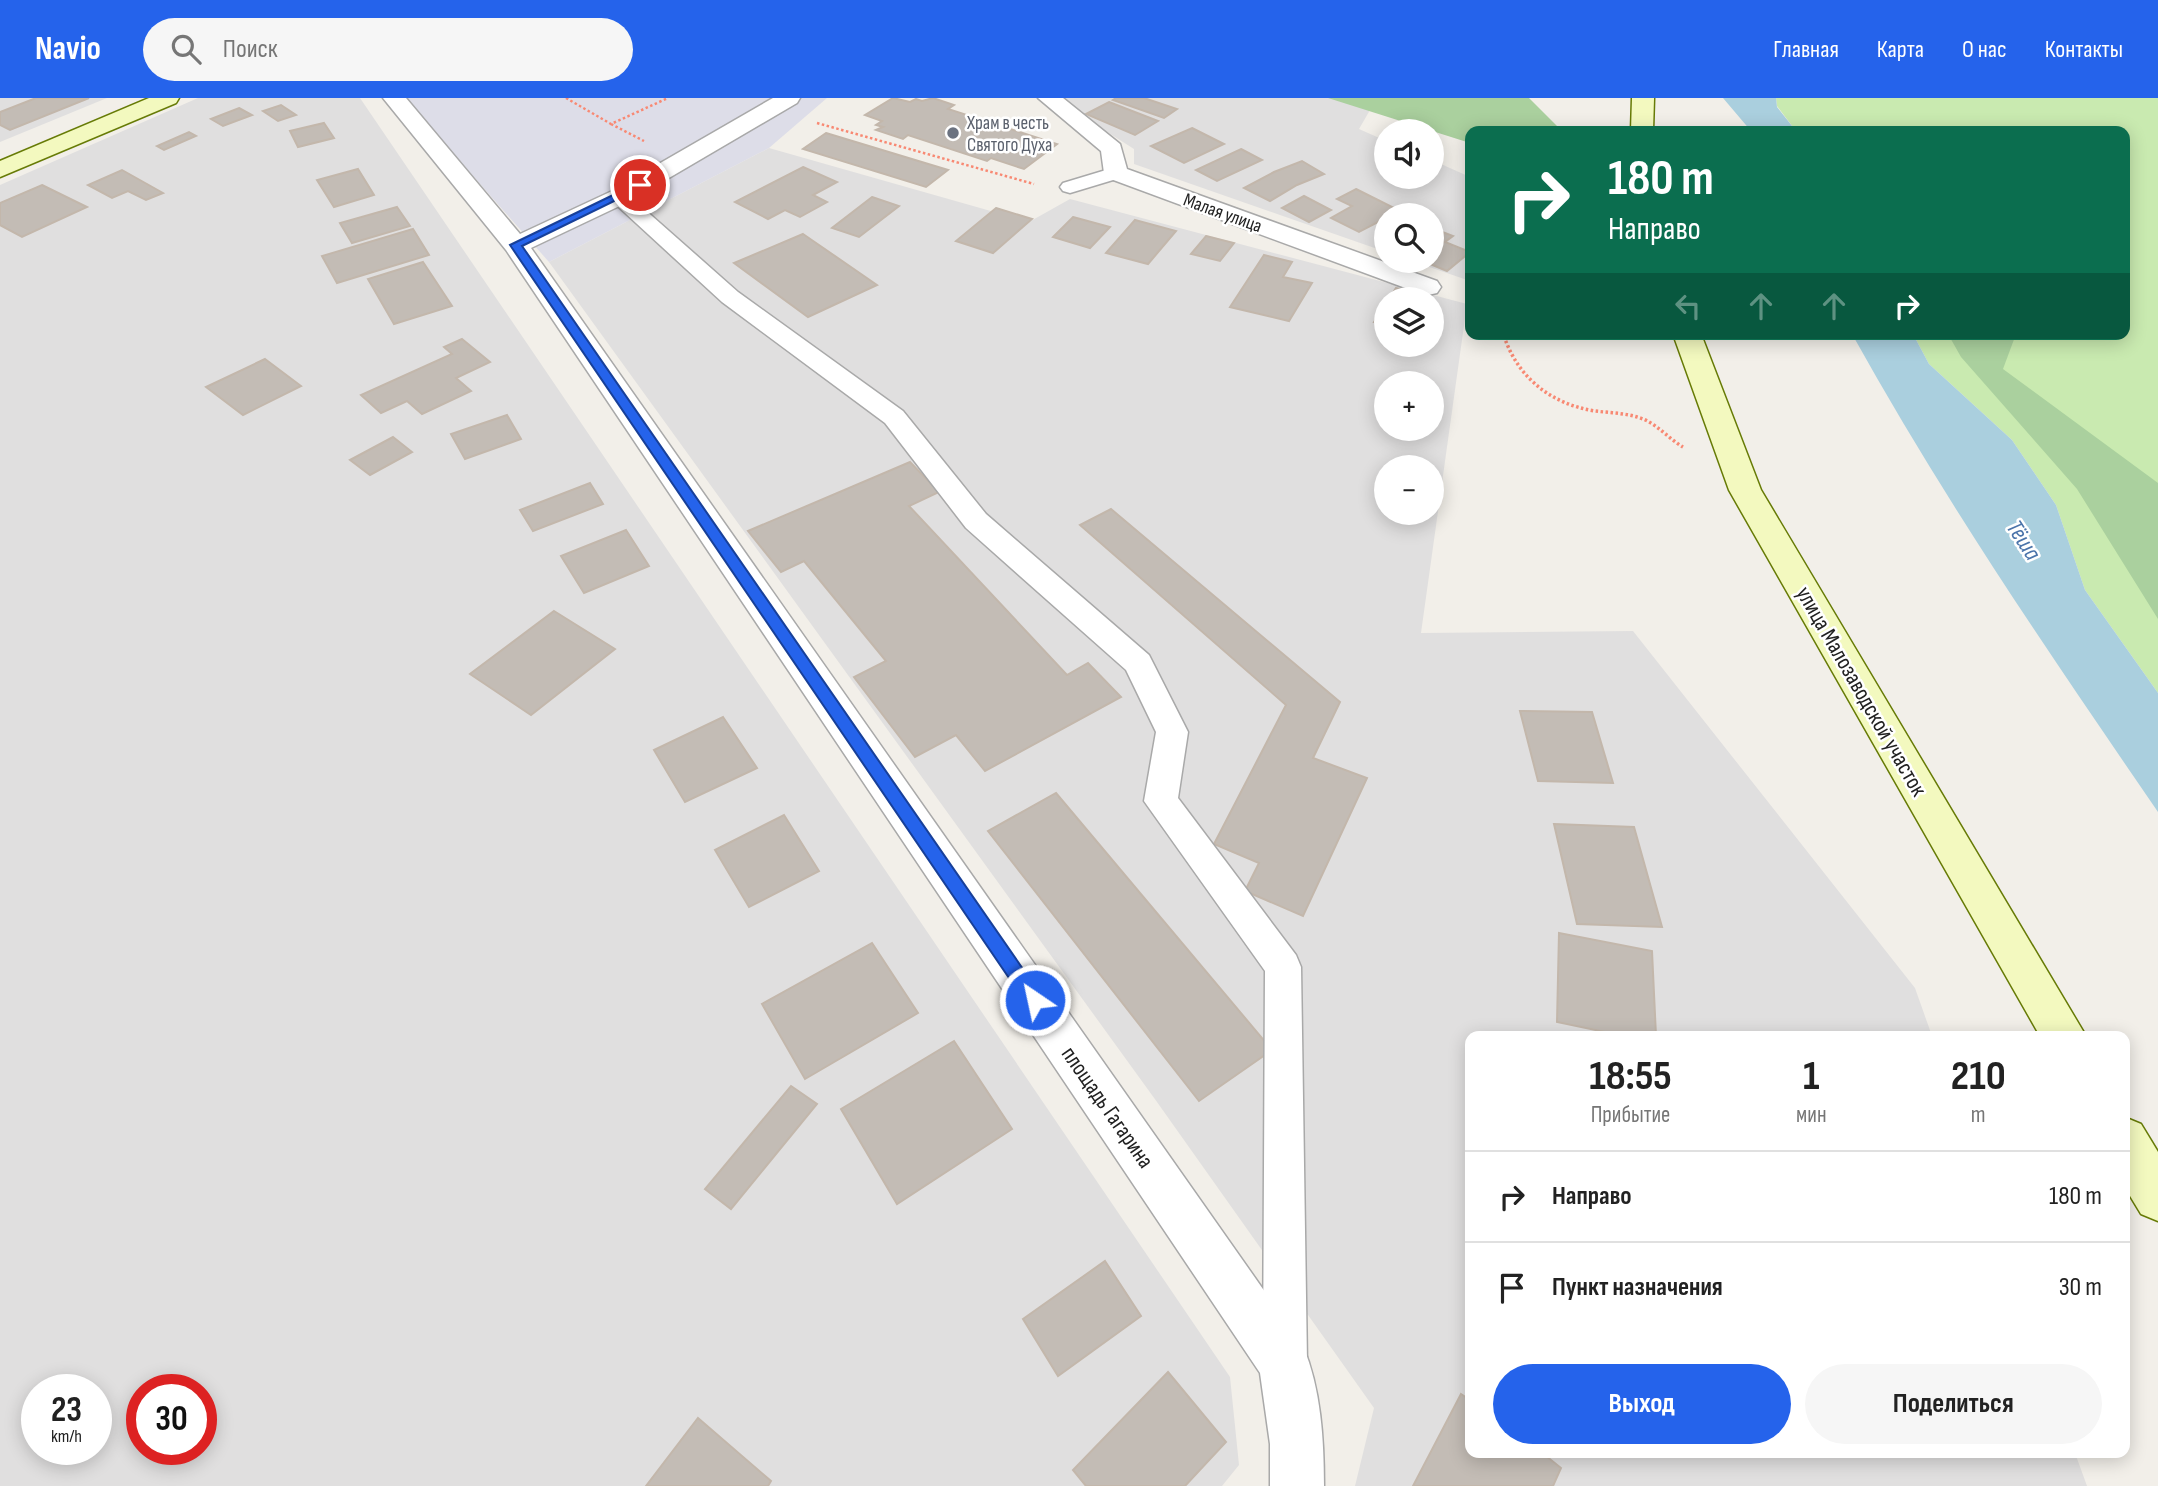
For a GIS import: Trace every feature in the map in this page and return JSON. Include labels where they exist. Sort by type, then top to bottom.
[{"type":"street","points":[[0,170],[168,98]]},
{"type":"street","name":"площадь Гагарина","points":[[394,98],[516,245],[1285,1364]]},
{"type":"street","points":[[516,245],[619,197],[789,98]]},
{"type":"street","points":[[1049,98],[1112,149],[1116,173]]},
{"type":"street","points":[[1642,126],[1643,98]]},
{"type":"street","name":"Малая улица","points":[[1116,173],[1428,287]]},
{"type":"street","name":"улица Малозаводской участок","points":[[1689,340],[1752,502],[2061,1031]]},
{"type":"street","points":[[2130,1150],[2158,1197]]},
{"type":"street","points":[[1285,1364],[1297,1444],[1297,1486]]},
{"type":"lane","points":[[1070,187],[1116,173]]},
{"type":"lane","points":[[619,197],[730,297],[894,416],[976,521],[1138,663],[1172,732],[1161,801],[1283,967],[1285,1364]]},
{"type":"path","points":[[566,98],[611,124],[668,98]]},
{"type":"path","points":[[767,109],[1044,187],[1070,187]]},
{"type":"path","points":[[1504,340],[1507,351],[1531,384],[1556,400],[1587,409],[1613,411],[1647,420],[1667,438],[1692,453],[1735,463]]},
{"type":"shaded area","points":[[0,98],[107,98],[0,142]]},
{"type":"shaded area","points":[[198,98],[360,98],[1230,1377],[1239,1465],[1222,1486],[0,1486],[0,185]]},
{"type":"shaded area","points":[[404,98],[827,98],[769,148],[549,262]]},
{"type":"shaded area","points":[[1061,98],[1377,98],[1359,129],[1374,136],[1374,189],[1444,189],[1444,165],[1465,175],[1465,279],[1444,272],[1444,203],[1374,203],[1374,248],[1134,164],[1134,149],[1060,102]]},
{"type":"shaded area","points":[[769,148],[1029,222],[1070,199],[1403,287],[1374,287],[1374,357],[1444,357],[1444,298],[1465,303],[1444,468],[1444,455],[1374,455],[1374,525],[1436,525],[1421,633],[1633,631],[1915,988],[1930,1031],[1465,1031],[1465,1458],[2077,1458],[2087,1486],[1355,1486],[1374,1408],[1157,1102],[549,262]]},
{"type":"green space","points":[[1328,98],[1529,98],[1557,126],[1465,126],[1465,141],[1444,135],[1444,119],[1394,119]]},
{"type":"green space","points":[[1776,98],[2158,98],[2158,693],[2085,590],[2056,505],[2012,440],[1929,364],[1916,340],[2130,340],[2130,126],[1792,126],[1777,106]]},
{"type":"green space","points":[[1951,340],[2014,340],[2003,369],[2158,483],[2158,619],[2077,489],[1961,357]]},
{"type":"water","points":[[1723,98],[1776,98],[1777,107],[1792,126],[1747,126]]},
{"type":"water","name":"Тёша","points":[[1855,340],[1916,340],[1929,364],[2012,440],[2056,505],[2085,590],[2158,693],[2158,812],[2038,636],[1887,396]]},
{"type":"building","points":[[36,98],[89,98],[10,130],[0,125],[0,112]]},
{"type":"building","name":"Храм в честь Святого Духа","points":[[893,98],[910,102],[933,98],[954,105],[948,109],[1057,144],[1024,169],[991,158],[987,161],[908,135],[903,139],[876,130],[883,127],[876,125],[882,121],[865,115]]},
{"type":"building","points":[[1144,98],[1177,109],[1164,118],[1113,100]]},
{"type":"building","points":[[1109,102],[1158,121],[1135,135],[1086,114]]},
{"type":"building","points":[[281,105],[296,115],[278,121],[263,111]]},
{"type":"building","points":[[239,108],[252,115],[223,126],[211,119]]},
{"type":"building","points":[[324,123],[334,138],[298,147],[290,131]]},
{"type":"building","points":[[1192,128],[1224,144],[1184,163],[1151,146]]},
{"type":"building","points":[[189,132],[196,136],[164,150],[157,146]]},
{"type":"building","points":[[826,133],[948,170],[926,187],[803,149]]},
{"type":"building","points":[[1241,149],[1262,160],[1217,181],[1196,170]]},
{"type":"building","points":[[1302,161],[1324,174],[1297,185],[1270,201],[1244,188],[1274,172]]},
{"type":"building","points":[[803,167],[837,182],[813,195],[827,202],[800,217],[785,210],[768,219],[735,202]]},
{"type":"building","points":[[358,169],[374,195],[334,207],[317,180]]},
{"type":"building","points":[[122,170],[163,193],[146,200],[128,191],[112,198],[88,185]]},
{"type":"building","points":[[42,185],[87,207],[22,237],[0,225],[0,203]]},
{"type":"building","points":[[1356,189],[1384,203],[1374,203],[1374,224],[1359,232],[1331,218],[1352,206],[1337,199]]},
{"type":"building","points":[[1304,196],[1331,210],[1309,222],[1282,208]]},
{"type":"building","points":[[872,197],[899,206],[859,237],[832,228]]},
{"type":"building","points":[[397,207],[410,226],[352,243],[340,223]]},
{"type":"building","points":[[996,208],[1032,219],[993,253],[956,241]]},
{"type":"building","points":[[1073,217],[1110,227],[1090,248],[1053,237]]},
{"type":"building","points":[[1135,220],[1176,231],[1148,264],[1106,253]]},
{"type":"building","points":[[413,229],[429,255],[337,283],[322,256]]},
{"type":"building","points":[[1444,233],[1453,236],[1445,242],[1465,250],[1465,256],[1447,271],[1444,270]]},
{"type":"building","points":[[803,234],[877,285],[808,317],[734,263]]},
{"type":"building","points":[[1206,236],[1234,243],[1220,261],[1191,254]]},
{"type":"building","points":[[1264,255],[1292,262],[1283,277],[1312,283],[1289,321],[1230,307]]},
{"type":"building","points":[[423,262],[452,306],[394,324],[368,279]]},
{"type":"building","points":[[462,339],[490,362],[456,378],[471,391],[422,414],[407,401],[381,413],[361,395],[452,354],[444,347]]},
{"type":"building","points":[[265,359],[301,386],[243,415],[206,387]]},
{"type":"building","points":[[507,415],[521,439],[465,459],[451,434]]},
{"type":"building","points":[[393,437],[412,452],[370,475],[350,460]]},
{"type":"building","points":[[910,462],[939,492],[909,506],[1067,675],[1088,663],[1121,697],[985,771],[956,735],[915,757],[854,677],[886,661],[804,561],[781,572],[748,531]]},
{"type":"building","points":[[590,483],[603,504],[533,531],[520,510]]},
{"type":"building","points":[[1111,509],[1340,702],[1313,758],[1367,778],[1303,916],[1245,891],[1259,863],[1214,844],[1286,705],[1080,525]]},
{"type":"building","points":[[626,530],[649,566],[584,593],[561,556]]},
{"type":"building","points":[[554,611],[615,649],[531,715],[470,674]]},
{"type":"building","points":[[1520,711],[1592,712],[1613,783],[1538,781]]},
{"type":"building","points":[[723,717],[757,768],[685,802],[654,750]]},
{"type":"building","points":[[1056,793],[1272,1050],[1199,1101],[988,831]]},
{"type":"building","points":[[784,815],[819,871],[749,907],[715,850]]},
{"type":"building","points":[[1554,824],[1634,827],[1662,927],[1577,924]]},
{"type":"building","points":[[1559,933],[1652,951],[1656,1031],[1600,1031],[1557,1022]]},
{"type":"building","points":[[872,943],[918,1013],[805,1079],[762,1004]]},
{"type":"building","points":[[954,1041],[1012,1129],[897,1204],[841,1109]]},
{"type":"building","points":[[791,1086],[817,1104],[731,1209],[705,1189]]},
{"type":"building","points":[[1105,1261],[1141,1316],[1058,1376],[1023,1319]]},
{"type":"building","points":[[1168,1372],[1226,1442],[1185,1486],[1086,1486],[1073,1470]]},
{"type":"building","points":[[1461,1394],[1465,1397],[1465,1458],[1548,1458],[1561,1468],[1553,1486],[1413,1486]]},
{"type":"building","points":[[698,1418],[771,1481],[768,1486],[646,1486]]},
{"type":"place","name":"Храм в честь Святого Духа","points":[[953,133]]},
{"type":"route","points":[[640,185],[516,245],[1035,1000]]}]
